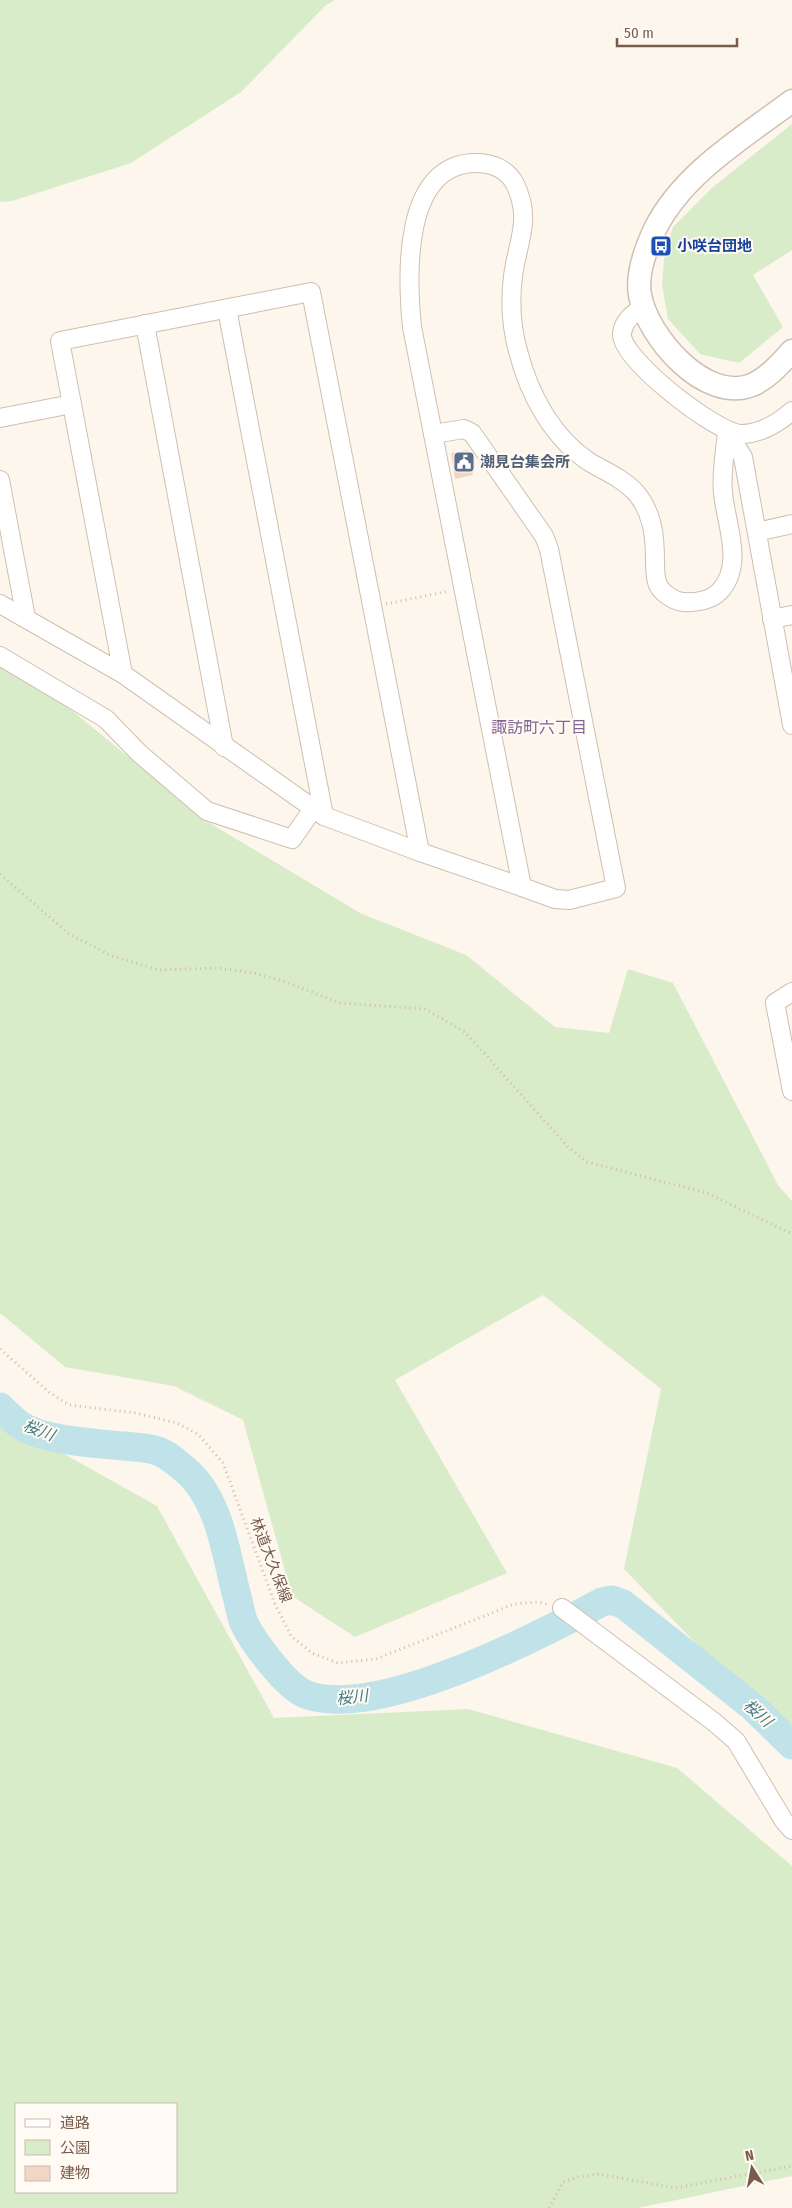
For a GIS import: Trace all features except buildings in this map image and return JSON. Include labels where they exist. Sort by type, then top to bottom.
[{"type":"street","points":[[792,100],[720,156],[691,181],[671,204],[656,228],[644,258],[640,293],[643,307],[653,328],[666,348],[698,376],[719,386],[734,389],[751,385],[768,376],[792,352]]},
{"type":"street","points":[[522,887],[412,327],[408,291],[411,247],[418,208],[433,182],[451,168],[469,163],[487,163],[501,169],[513,180],[525,215],[513,275],[511,304],[517,349],[526,378],[542,411],[562,440],[589,461],[620,479],[637,493],[652,522],[657,584],[666,595],[682,602],[700,601],[714,597],[727,584],[732,570],[733,556],[722,474],[728,432]]},
{"type":"street","points":[[123,674],[60,341],[311,292],[420,852]]},
{"type":"street","points":[[643,307],[626,321],[622,334],[624,343],[631,355],[677,398],[728,432],[741,434],[754,432],[770,426],[792,411]]},
{"type":"street","points":[[227,309],[318,812]]},
{"type":"street","points":[[145,324],[224,747]]},
{"type":"street","points":[[0,418],[72,404]]},
{"type":"street","points":[[0,605],[123,674],[318,812],[420,852],[555,900],[569,900],[616,888],[549,549],[544,536],[472,433],[464,429],[433,434]]},
{"type":"street","points":[[728,432],[742,457],[790,705],[792,726]]},
{"type":"street","points":[[0,480],[26,618]]},
{"type":"street","points":[[757,532],[792,524]]},
{"type":"street","points":[[772,619],[792,615]]},
{"type":"street","points":[[0,656],[106,719],[139,752],[207,811],[292,839],[318,812]]},
{"type":"street","points":[[792,992],[775,1003],[792,1090]]},
{"type":"street","points":[[562,1608],[714,1722],[736,1741],[784,1821],[792,1830]]},
{"type":"path","points":[[373,607],[464,587]]},
{"type":"path","points":[[0,874],[69,934],[112,956],[159,970],[218,968],[253,972],[283,981],[340,1003],[425,1009],[465,1032],[568,1147],[587,1162],[706,1193],[792,1234]]},
{"type":"path","name":"林道大久保線","points":[[0,1350],[50,1393],[69,1405],[152,1417],[177,1423],[199,1435],[223,1463],[275,1604],[291,1636],[312,1653],[338,1663],[376,1659],[514,1604],[538,1602],[562,1608]]},
{"type":"path","points":[[549,2208],[563,2182],[578,2177],[599,2174],[675,2188],[792,2166]]},
{"type":"green space","points":[[0,0],[335,0],[326,5],[241,92],[131,163],[12,201],[0,202]]},
{"type":"green space","points":[[792,124],[792,250],[753,275],[783,327],[739,363],[700,354],[668,319],[662,285],[664,259],[673,227],[713,187]]},
{"type":"green space","points":[[0,662],[70,709],[208,822],[360,913],[466,955],[555,1027],[609,1033],[628,969],[673,983],[778,1185],[792,1201],[792,1743],[624,1569],[661,1389],[543,1295],[395,1380],[507,1573],[355,1637],[292,1596],[243,1420],[174,1386],[65,1367],[0,1313]]},
{"type":"green space","points":[[0,1418],[157,1506],[274,1718],[468,1709],[677,1768],[792,1866],[792,2176],[638,2208],[0,2208]]},
{"type":"water","points":[[0,1399],[12,1412],[8,1419],[0,1411]]},
{"type":"waterway","name":"桜川","points":[[0,1407],[17,1423],[42,1435],[98,1444],[155,1450],[169,1457],[190,1474],[200,1486],[215,1514],[244,1623],[271,1663],[289,1682],[305,1694],[335,1699],[372,1696],[413,1686],[499,1653],[539,1635],[602,1602],[612,1600],[623,1604],[753,1707],[792,1745]]},
{"type":"place","name":"小咲台団地","points":[[661,246]]},
{"type":"place","name":"潮見台集会所","points":[[464,462]]},
{"type":"district","name":"諏訪町六丁目","points":[[539,727]]}]
